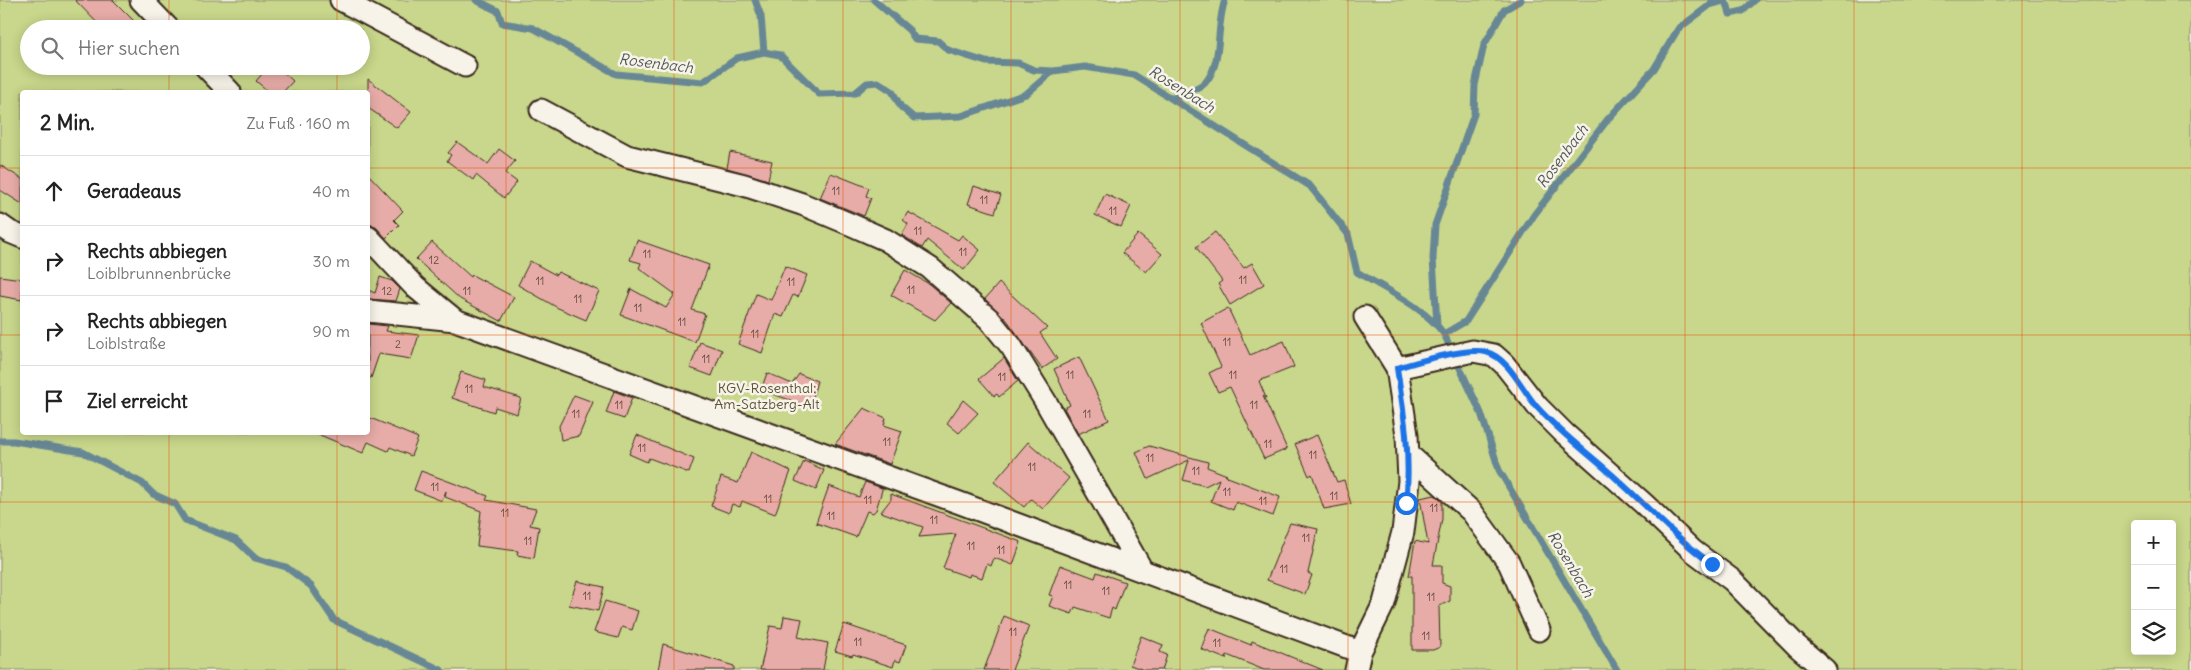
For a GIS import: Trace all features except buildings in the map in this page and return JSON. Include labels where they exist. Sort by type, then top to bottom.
[{"type":"street","points":[[141,0],[160,20]]},
{"type":"street","points":[[341,0],[465,66]]},
{"type":"street","points":[[214,75],[228,90]]},
{"type":"street","points":[[542,110],[627,156],[744,186],[802,204],[852,224],[886,240],[930,268],[988,319],[1011,346],[1047,404],[1142,570]]},
{"type":"street","points":[[0,225],[20,236]]},
{"type":"street","points":[[370,239],[416,287],[455,320]]},
{"type":"street","points":[[370,311],[455,320],[1142,570],[1358,661],[1384,603],[1403,532],[1408,481],[1404,366],[1365,317]]},
{"type":"street","points":[[1404,366],[1480,351],[1500,360],[1537,406],[1559,428],[1686,544],[1732,580],[1797,646],[1825,670]]},
{"type":"street","points":[[1408,454],[1472,512],[1509,564],[1539,630]]},
{"type":"green space","name":"KGV-Rosenthal: Am-Satzberg-Alt","points":[[0,0],[2191,0],[2191,670],[0,670]]},
{"type":"waterway","name":"Rosenbach","points":[[476,0],[498,11],[502,23],[533,28],[616,74],[703,82],[737,58],[764,52],[780,55],[819,94],[855,93],[867,83],[878,82],[892,91],[901,107],[914,118],[961,116],[1026,94],[1053,71],[1085,67],[1134,75],[1310,186],[1348,234],[1357,272],[1415,307],[1426,315],[1444,334],[1481,413],[1499,470],[1617,670]]},
{"type":"waterway","points":[[755,0],[761,16],[764,52]]},
{"type":"waterway","points":[[874,0],[909,30],[915,39],[938,41],[948,50],[986,62],[1018,63],[1034,70],[1053,71]]},
{"type":"waterway","points":[[1173,98],[1199,88],[1211,74],[1215,65],[1220,21],[1225,0]]},
{"type":"waterway","points":[[1437,325],[1433,258],[1435,225],[1474,114],[1475,85],[1484,45],[1504,10],[1521,0]]},
{"type":"waterway","name":"Rosenbach","points":[[1444,334],[1466,321],[1534,215],[1608,119],[1654,69],[1678,29],[1710,5],[1713,0]]},
{"type":"waterway","points":[[1710,5],[1724,1],[1728,6],[1730,14],[1743,11],[1755,0]]},
{"type":"waterway","points":[[0,441],[14,441],[83,452],[142,483],[153,494],[175,504],[185,520],[236,540],[255,558],[286,567],[311,586],[334,620],[441,670]]},
{"type":"route","points":[[1406,503],[1408,481],[1407,436],[1397,368],[1473,351],[1487,352],[1504,364],[1537,406],[1564,433],[1588,452],[1679,538],[1712,564]]}]
